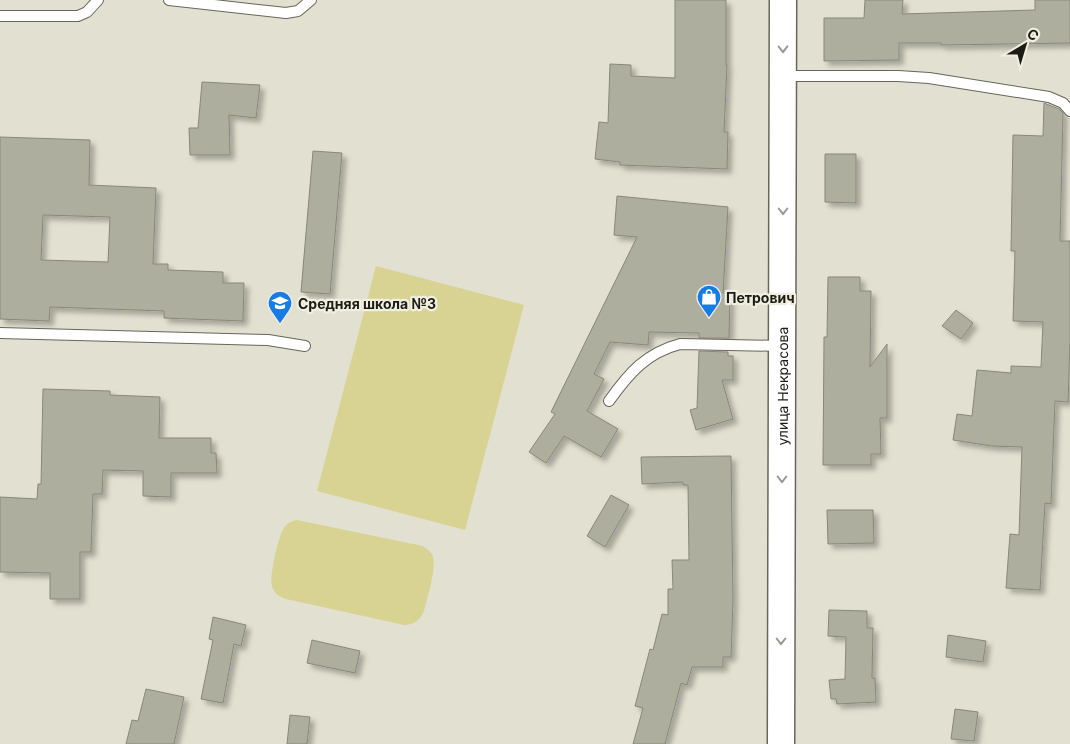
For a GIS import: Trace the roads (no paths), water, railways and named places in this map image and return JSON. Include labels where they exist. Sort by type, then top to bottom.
[{"type":"street","name":"улица Некрасова","points":[[781,744],[783,0]]},
{"type":"lane","points":[[0,16],[78,16],[87,12],[98,0]]},
{"type":"lane","points":[[169,0],[286,13],[298,11],[311,0]]},
{"type":"lane","points":[[784,76],[898,76],[929,78],[1049,97],[1062,103],[1070,111]]},
{"type":"lane","points":[[0,333],[268,340],[305,346]]},
{"type":"lane","points":[[609,401],[624,379],[638,366],[664,348],[680,344],[782,346]]},
{"type":"place","name":"Петрович","points":[[709,318]]},
{"type":"place","name":"Средняя школа №3","points":[[280,324]]}]
